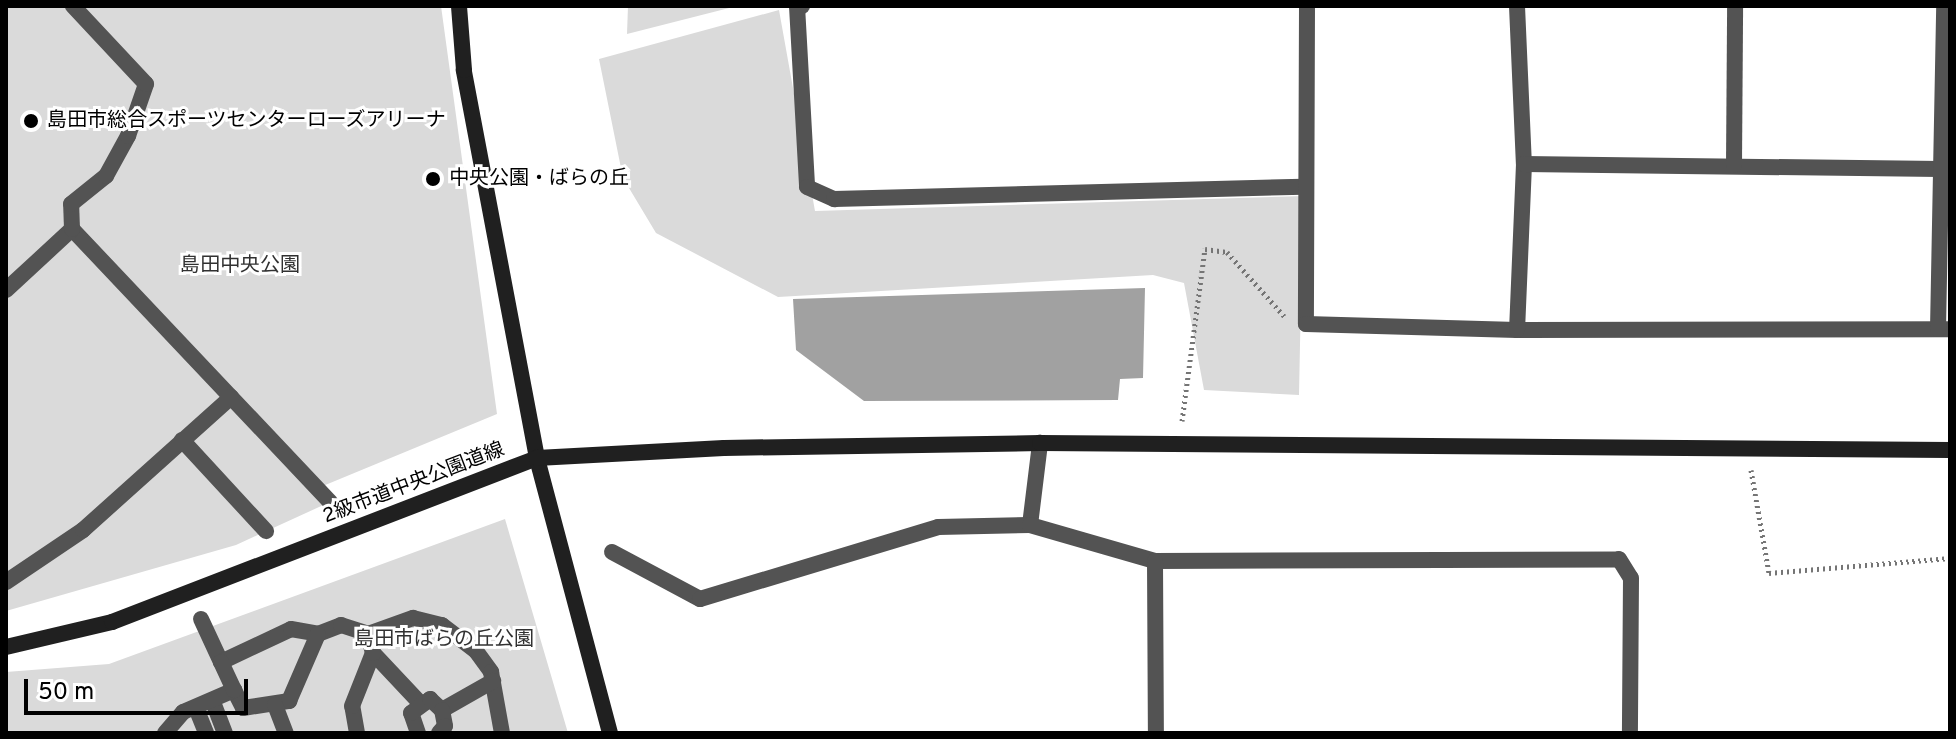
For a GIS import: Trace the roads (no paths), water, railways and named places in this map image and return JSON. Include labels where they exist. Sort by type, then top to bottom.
[{"type":"street","points":[[73,6],[146,84],[128,136],[106,176],[71,204],[72,229],[330,502]]},
{"type":"street","name":"2級市道中央公園道線","points":[[6,647],[112,622],[537,458],[464,70],[459,6]]},
{"type":"street","points":[[802,6],[797,6],[807,187],[834,199],[1303,187]]},
{"type":"street","points":[[1307,6],[1303,187],[1306,324],[1517,330],[1944,329],[1940,169],[1944,6]]},
{"type":"street","points":[[1517,6],[1524,164],[1517,330]]},
{"type":"street","points":[[1734,165],[1735,6]]},
{"type":"street","points":[[1524,164],[1940,169]]},
{"type":"street","points":[[6,290],[72,229]]},
{"type":"street","points":[[6,582],[83,530],[231,397]]},
{"type":"street","points":[[182,440],[266,531]]},
{"type":"street","points":[[1030,525],[1040,443]]},
{"type":"street","points":[[610,733],[537,458],[724,448],[1040,443],[1179,448],[1950,450]]},
{"type":"street","points":[[612,552],[700,599],[938,527],[1030,525],[1155,561],[1619,559],[1631,578],[1630,733]]},
{"type":"street","points":[[1155,561],[1156,733]]},
{"type":"street","points":[[221,662],[291,629],[318,634],[341,625],[368,634],[413,618],[442,625],[476,651],[493,681],[502,733]]},
{"type":"street","points":[[201,619],[243,708],[289,701],[318,634]]},
{"type":"street","points":[[368,634],[373,653],[420,703]]},
{"type":"street","points":[[357,733],[352,706],[373,653]]},
{"type":"street","points":[[442,710],[493,681]]},
{"type":"street","points":[[165,733],[183,712],[213,702],[234,690]]},
{"type":"street","points":[[413,731],[411,713],[420,703],[430,699],[442,710],[445,726],[439,733]]},
{"type":"street","points":[[213,702],[225,733]]},
{"type":"street","points":[[275,705],[286,733]]},
{"type":"street","points":[[196,708],[206,733]]},
{"type":"place","name":"島田市総合スポーツセンターローズアリーナ","points":[[31,121]]},
{"type":"place","name":"中央公園・ばらの丘","points":[[433,179]]},
{"type":"park label","name":"島田中央公園","points":[[240,266]]},
{"type":"park label","name":"島田市ばらの丘公園","points":[[444,640]]}]
